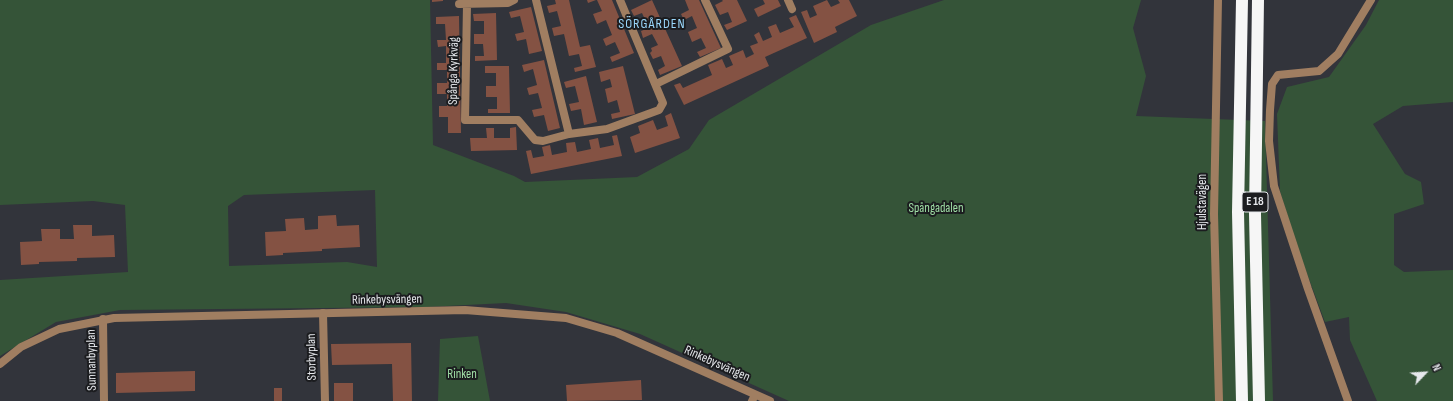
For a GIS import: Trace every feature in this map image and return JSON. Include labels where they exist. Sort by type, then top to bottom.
[{"type":"highway","name":"E 18","points":[[1242,2],[1238,212],[1242,401]]},
{"type":"highway","name":"E 18","points":[[1258,2],[1255,214],[1259,401]]},
{"type":"street","name":"Spånga Kyrkväg","points":[[514,0],[508,3],[463,4],[464,120],[518,120],[536,140],[544,141],[568,134],[607,129],[659,110],[663,103],[620,0]]},
{"type":"street","points":[[536,0],[568,134]]},
{"type":"street","points":[[656,84],[728,49],[706,0]]},
{"type":"street","points":[[788,0],[792,9]]},
{"type":"street","points":[[1348,401],[1308,289],[1274,186],[1269,141],[1270,110],[1272,84],[1278,75],[1319,71],[1338,54],[1371,0]]},
{"type":"street","name":"Hjulstavägen","points":[[1218,1],[1214,214],[1219,401]]},
{"type":"street","name":"Rinkebysvängen","points":[[0,364],[21,347],[59,329],[103,319],[465,310],[566,318],[617,333],[754,398],[770,401]]},
{"type":"street","name":"Storbyplan","points":[[323,313],[325,401]]},
{"type":"street","name":"Sunnanbyplan","points":[[103,319],[104,401]]},
{"type":"green space","name":"Spångadalen","points":[[0,0],[430,0],[433,145],[514,176],[525,182],[637,177],[689,149],[709,120],[871,25],[944,0],[1141,0],[1133,28],[1146,76],[1136,116],[1265,121],[1273,401],[789,401],[640,334],[566,312],[506,303],[426,307],[120,310],[56,322],[0,356],[0,280],[128,272],[125,205],[93,201],[0,205]],"holes":[[[375,190],[377,267],[347,262],[229,266],[228,206],[244,195]]]},
{"type":"green space","points":[[1379,0],[1453,0],[1453,102],[1403,106],[1373,124],[1405,174],[1421,182],[1424,204],[1394,214],[1394,265],[1404,272],[1453,270],[1453,401],[1377,401],[1350,340],[1349,317],[1325,322],[1296,244],[1280,191],[1277,114],[1287,87],[1329,77],[1366,25]]},
{"type":"green space","name":"Rinken","points":[[478,336],[490,401],[438,401],[440,339]]},
{"type":"building","points":[[432,0],[443,0],[443,1],[432,2]]},
{"type":"building","points":[[555,0],[569,0],[580,47],[590,45],[596,67],[575,72],[574,68],[582,66],[579,54],[569,56],[564,34],[554,36],[552,28],[561,26],[557,11],[549,13],[547,6],[556,4]]},
{"type":"building","points":[[587,0],[596,0],[588,3]]},
{"type":"building","points":[[597,0],[612,0],[634,53],[612,62],[610,57],[620,53],[615,42],[606,46],[603,39],[612,35],[606,20],[597,24],[593,14],[602,11]]},
{"type":"building","points":[[652,0],[682,66],[660,75],[658,70],[665,66],[661,56],[653,59],[650,53],[652,51],[651,48],[658,45],[652,34],[643,38],[641,31],[649,28],[642,13],[634,16],[631,10]]},
{"type":"building","points":[[685,0],[699,0],[721,48],[700,57],[697,52],[706,48],[701,38],[692,42],[688,32],[697,28],[692,16],[684,20],[681,14],[689,10]]},
{"type":"building","points":[[722,0],[737,0],[747,21],[727,30],[724,25],[732,22],[728,12],[720,15],[715,5],[723,1]]},
{"type":"building","points":[[763,0],[778,0],[781,6],[758,17],[754,9],[765,4]]},
{"type":"building","points":[[827,0],[831,7],[840,3],[838,0],[849,0],[857,16],[835,27],[837,32],[814,43],[801,12],[807,10],[810,18],[817,15],[813,6]]},
{"type":"building","points":[[531,7],[542,51],[529,54],[526,39],[517,41],[515,34],[524,32],[520,16],[511,18],[509,12]]},
{"type":"building","points":[[496,13],[497,60],[475,61],[475,56],[484,56],[483,44],[474,44],[474,34],[484,34],[484,21],[474,21],[473,14]]},
{"type":"building","points":[[796,15],[807,38],[765,57],[769,66],[684,105],[674,85],[680,83],[683,88],[712,75],[708,65],[722,59],[726,68],[733,65],[729,56],[743,50],[746,58],[754,54],[750,46],[758,43],[754,35],[759,32],[763,41],[772,37],[768,27],[776,24],[780,33],[794,27],[789,18]]},
{"type":"building","points":[[459,16],[461,133],[448,133],[448,117],[439,117],[439,106],[447,106],[447,94],[437,94],[437,83],[447,83],[447,70],[437,70],[437,63],[446,63],[446,46],[438,47],[437,40],[446,40],[445,24],[436,24],[436,17]]},
{"type":"building","points":[[544,60],[560,128],[548,131],[544,115],[534,117],[532,110],[542,108],[538,93],[529,95],[527,88],[537,85],[533,69],[524,72],[522,65]]},
{"type":"building","points":[[485,66],[509,66],[510,113],[488,113],[488,109],[497,109],[497,97],[486,97],[486,86],[496,86],[496,73],[485,73]]},
{"type":"building","points":[[623,66],[635,114],[612,119],[611,114],[620,112],[617,100],[608,103],[605,89],[612,87],[610,79],[601,82],[599,72]]},
{"type":"building","points":[[586,76],[597,122],[584,125],[581,109],[571,111],[569,104],[579,102],[575,86],[566,88],[564,82]]},
{"type":"building","points":[[671,113],[680,138],[635,153],[630,137],[640,133],[638,126],[653,120],[657,130],[668,126],[665,116]]},
{"type":"building","points":[[516,127],[517,150],[471,151],[470,138],[487,138],[486,128],[494,128],[494,138],[510,138],[510,128]]},
{"type":"building","points":[[617,135],[622,156],[531,174],[526,151],[531,150],[533,158],[544,156],[542,147],[550,145],[552,155],[567,152],[566,143],[575,142],[577,152],[591,149],[589,140],[598,138],[600,148],[614,145],[612,136]]},
{"type":"building","points":[[336,215],[337,226],[359,225],[360,247],[322,249],[322,251],[283,253],[283,255],[266,256],[265,232],[286,231],[285,219],[304,218],[305,230],[318,229],[318,216]]},
{"type":"building","points":[[73,225],[92,225],[92,236],[114,235],[115,257],[77,258],[77,261],[39,262],[39,264],[21,265],[20,242],[42,241],[41,229],[60,229],[60,239],[74,239]]},
{"type":"building","points":[[411,343],[412,401],[393,401],[392,364],[332,365],[331,344]]},
{"type":"building","points":[[195,371],[195,391],[116,393],[116,373]]},
{"type":"building","points":[[641,380],[642,400],[567,401],[566,385]]},
{"type":"building","points":[[334,383],[353,383],[353,401],[334,401]]},
{"type":"building","points":[[274,388],[282,388],[282,401],[274,401]]},
{"type":"district","name":"SÖRGÅRDEN","points":[[652,24]]}]
